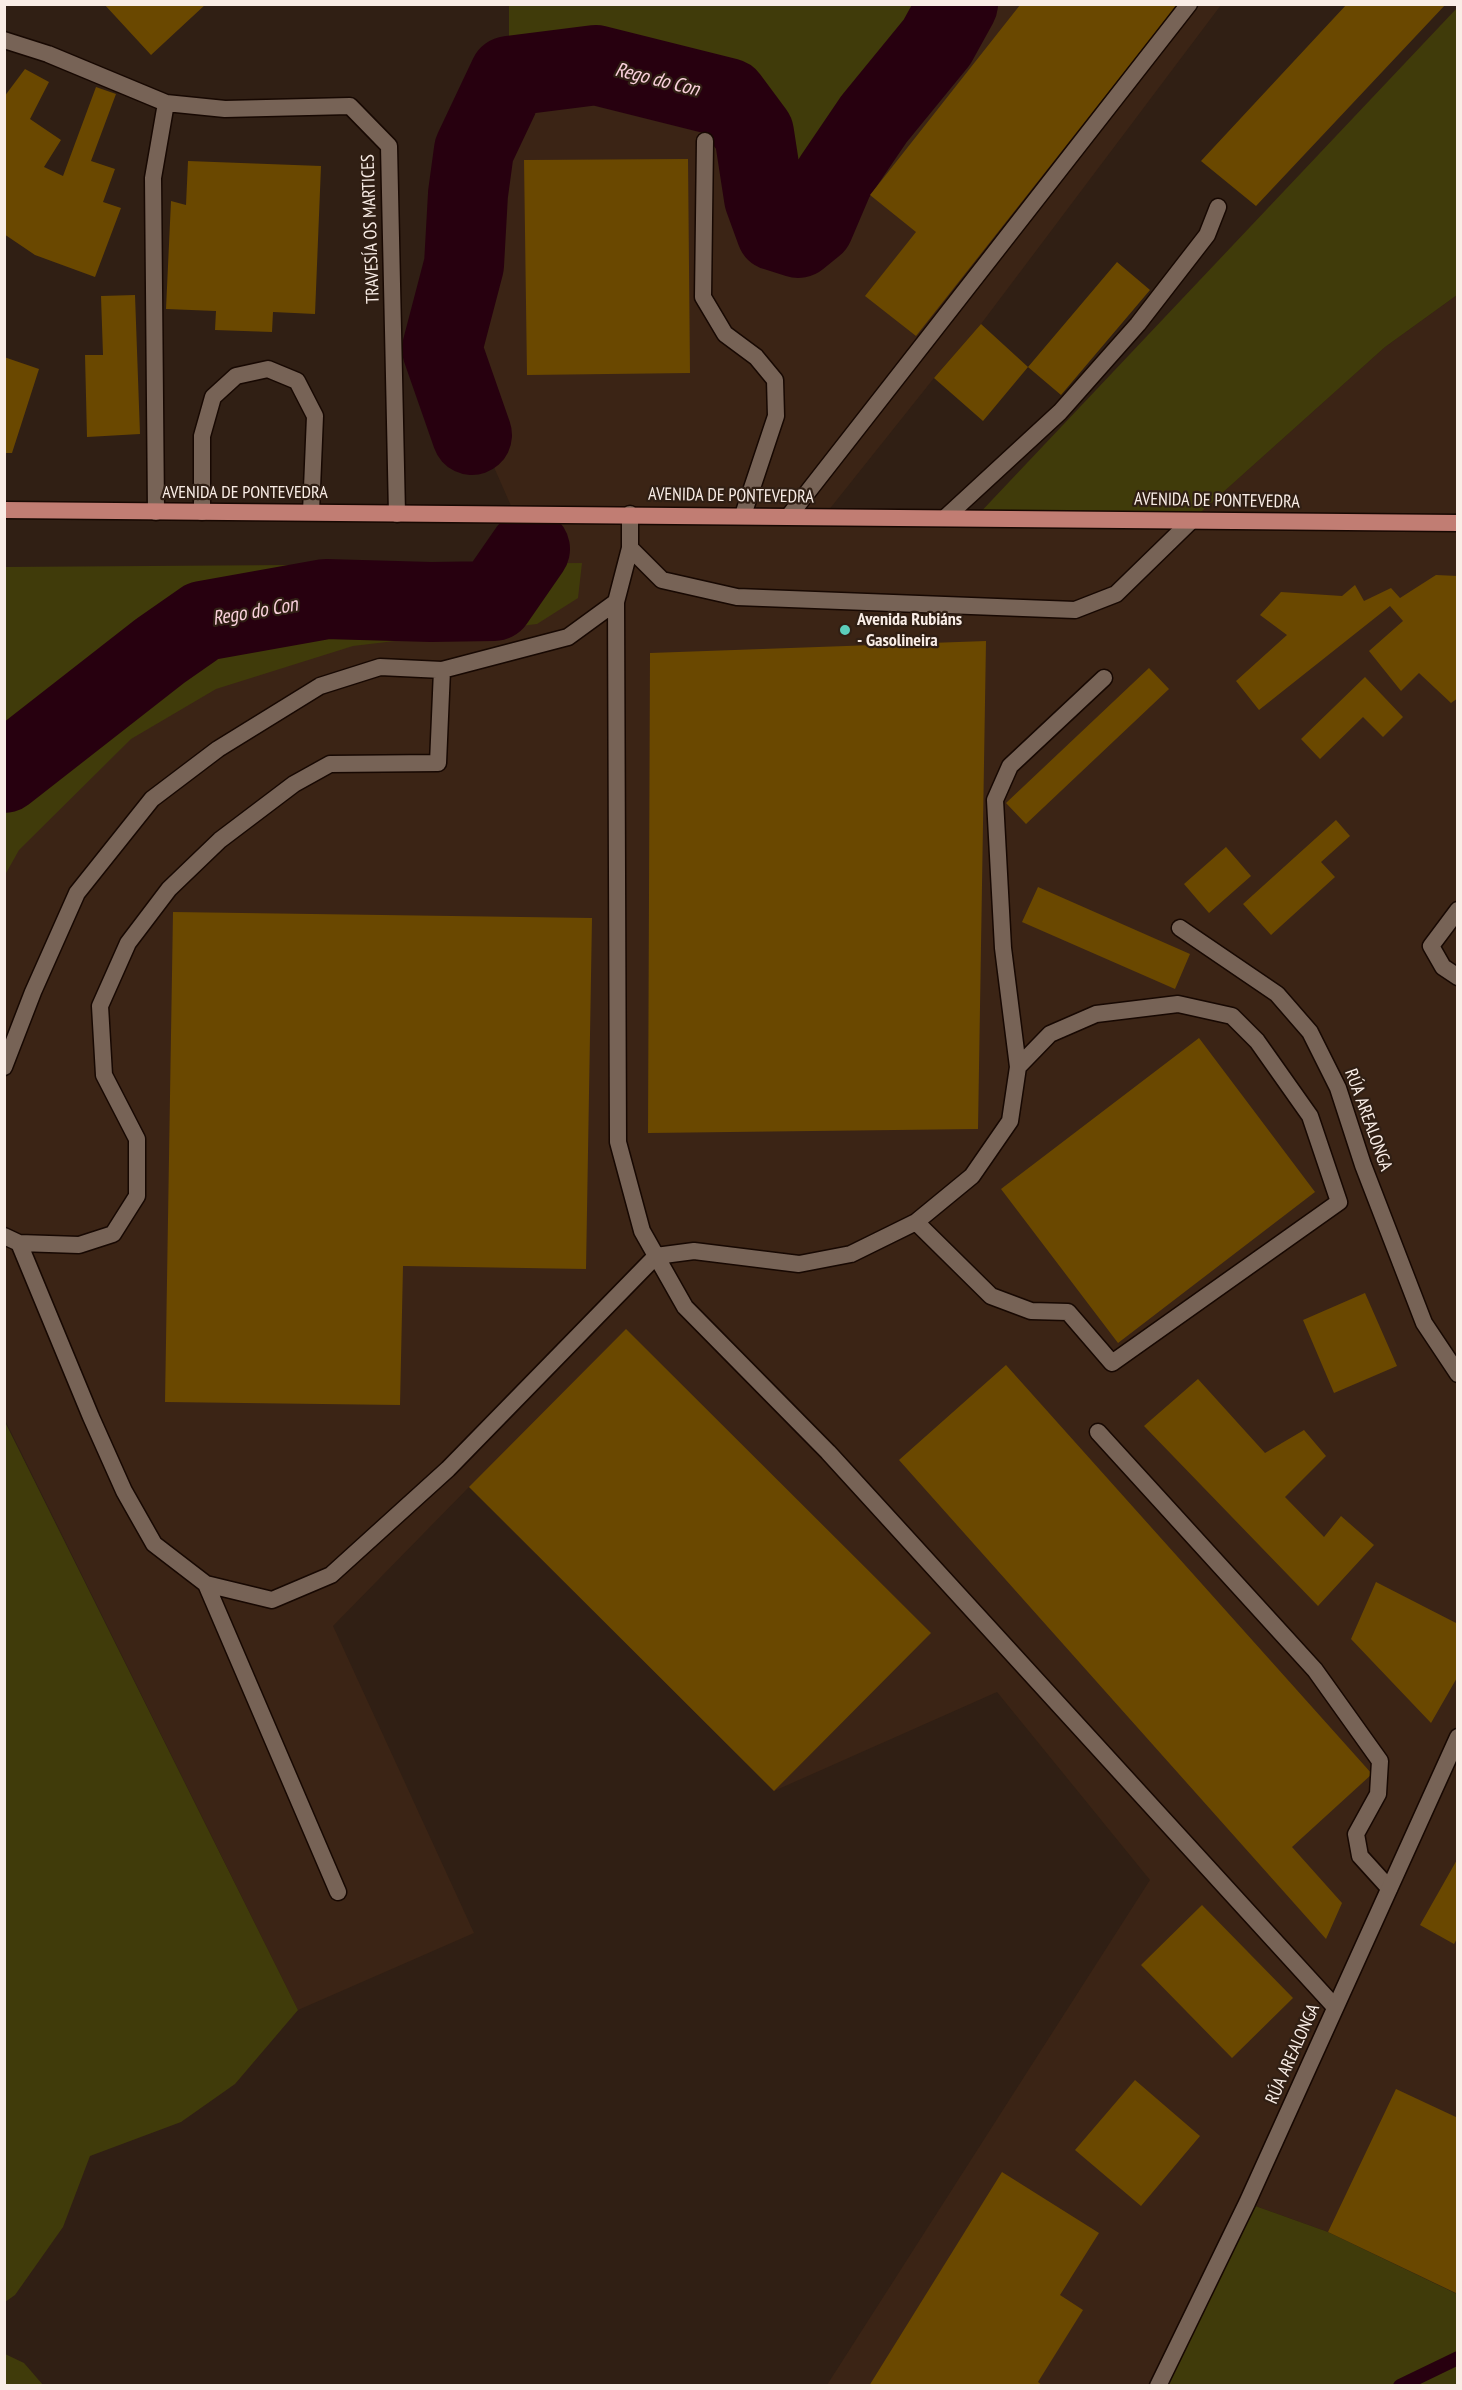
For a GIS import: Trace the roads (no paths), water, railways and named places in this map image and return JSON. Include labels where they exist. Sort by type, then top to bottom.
[{"type":"main road","name":"AVENIDA DE PONTEVEDRA","points":[[4,510],[1458,523]]},
{"type":"street","points":[[789,516],[1188,4]]},
{"type":"street","name":"TRAVESÍA OS MARTICES","points":[[4,40],[48,54],[166,103],[225,109],[350,106],[389,146],[397,514]]},
{"type":"street","points":[[156,512],[153,178],[166,103]]},
{"type":"street","points":[[705,141],[703,297],[725,334],[756,357],[775,381],[776,416],[743,515]]},
{"type":"street","points":[[945,518],[1060,412],[1138,324],[1208,235],[1218,207]]},
{"type":"street","points":[[202,512],[202,436],[213,397],[236,376],[268,369],[297,381],[315,416],[311,512]]},
{"type":"street","points":[[630,514],[630,548],[616,602],[618,1142],[642,1231],[685,1306],[828,1452],[1335,2007]]},
{"type":"street","points":[[630,548],[662,580],[737,597],[1075,610],[1116,594],[1191,521]]},
{"type":"street","points":[[4,1067],[33,992],[77,893],[152,799],[218,749],[320,686],[380,667],[442,670],[568,637],[616,602]]},
{"type":"street","points":[[442,670],[438,763],[330,764],[294,784],[220,840],[169,889],[128,943],[100,1006],[105,1075],[137,1139],[137,1196],[113,1234],[79,1245],[12,1240],[124,1491],[154,1544],[206,1584],[272,1600],[331,1575],[448,1469],[656,1256],[694,1251],[800,1264],[851,1254],[916,1222],[972,1176],[1010,1121],[1018,1067],[1003,948],[995,800],[1010,766],[1104,678]]},
{"type":"street","points":[[1458,910],[1431,946],[1443,967],[1458,977]]},
{"type":"street","name":"RÚA AREALONGA","points":[[1180,928],[1277,994],[1310,1032],[1338,1088],[1363,1165],[1424,1323],[1458,1374]]},
{"type":"street","points":[[916,1222],[991,1296],[1030,1311],[1068,1312],[1112,1363],[1339,1202],[1310,1116],[1257,1041],[1232,1016],[1178,1004],[1096,1014],[1050,1034],[1018,1067]]},
{"type":"street","points":[[1098,1431],[1315,1670],[1380,1761],[1378,1794],[1356,1834],[1360,1856],[1389,1888]]},
{"type":"street","points":[[206,1584],[338,1892]]},
{"type":"street","name":"RÚA AREALONGA","points":[[1158,2385],[1247,2203],[1458,1737]]},
{"type":"waterway","name":"Rego do Con","points":[[472,435],[442,349],[464,265],[468,194],[474,150],[509,76],[596,65],[728,98],[754,133],[764,198],[776,231],[798,238],[814,225],[834,178],[874,119],[937,42],[958,4]]},
{"type":"waterway","name":"Rego do Con","points":[[4,773],[160,651],[203,621],[326,599],[494,601],[530,549]]},
{"type":"waterway","points":[[1400,2386],[1458,2358]]},
{"type":"place","name":"Avenida Rubiáns - Gasolineira","points":[[845,630]]}]
